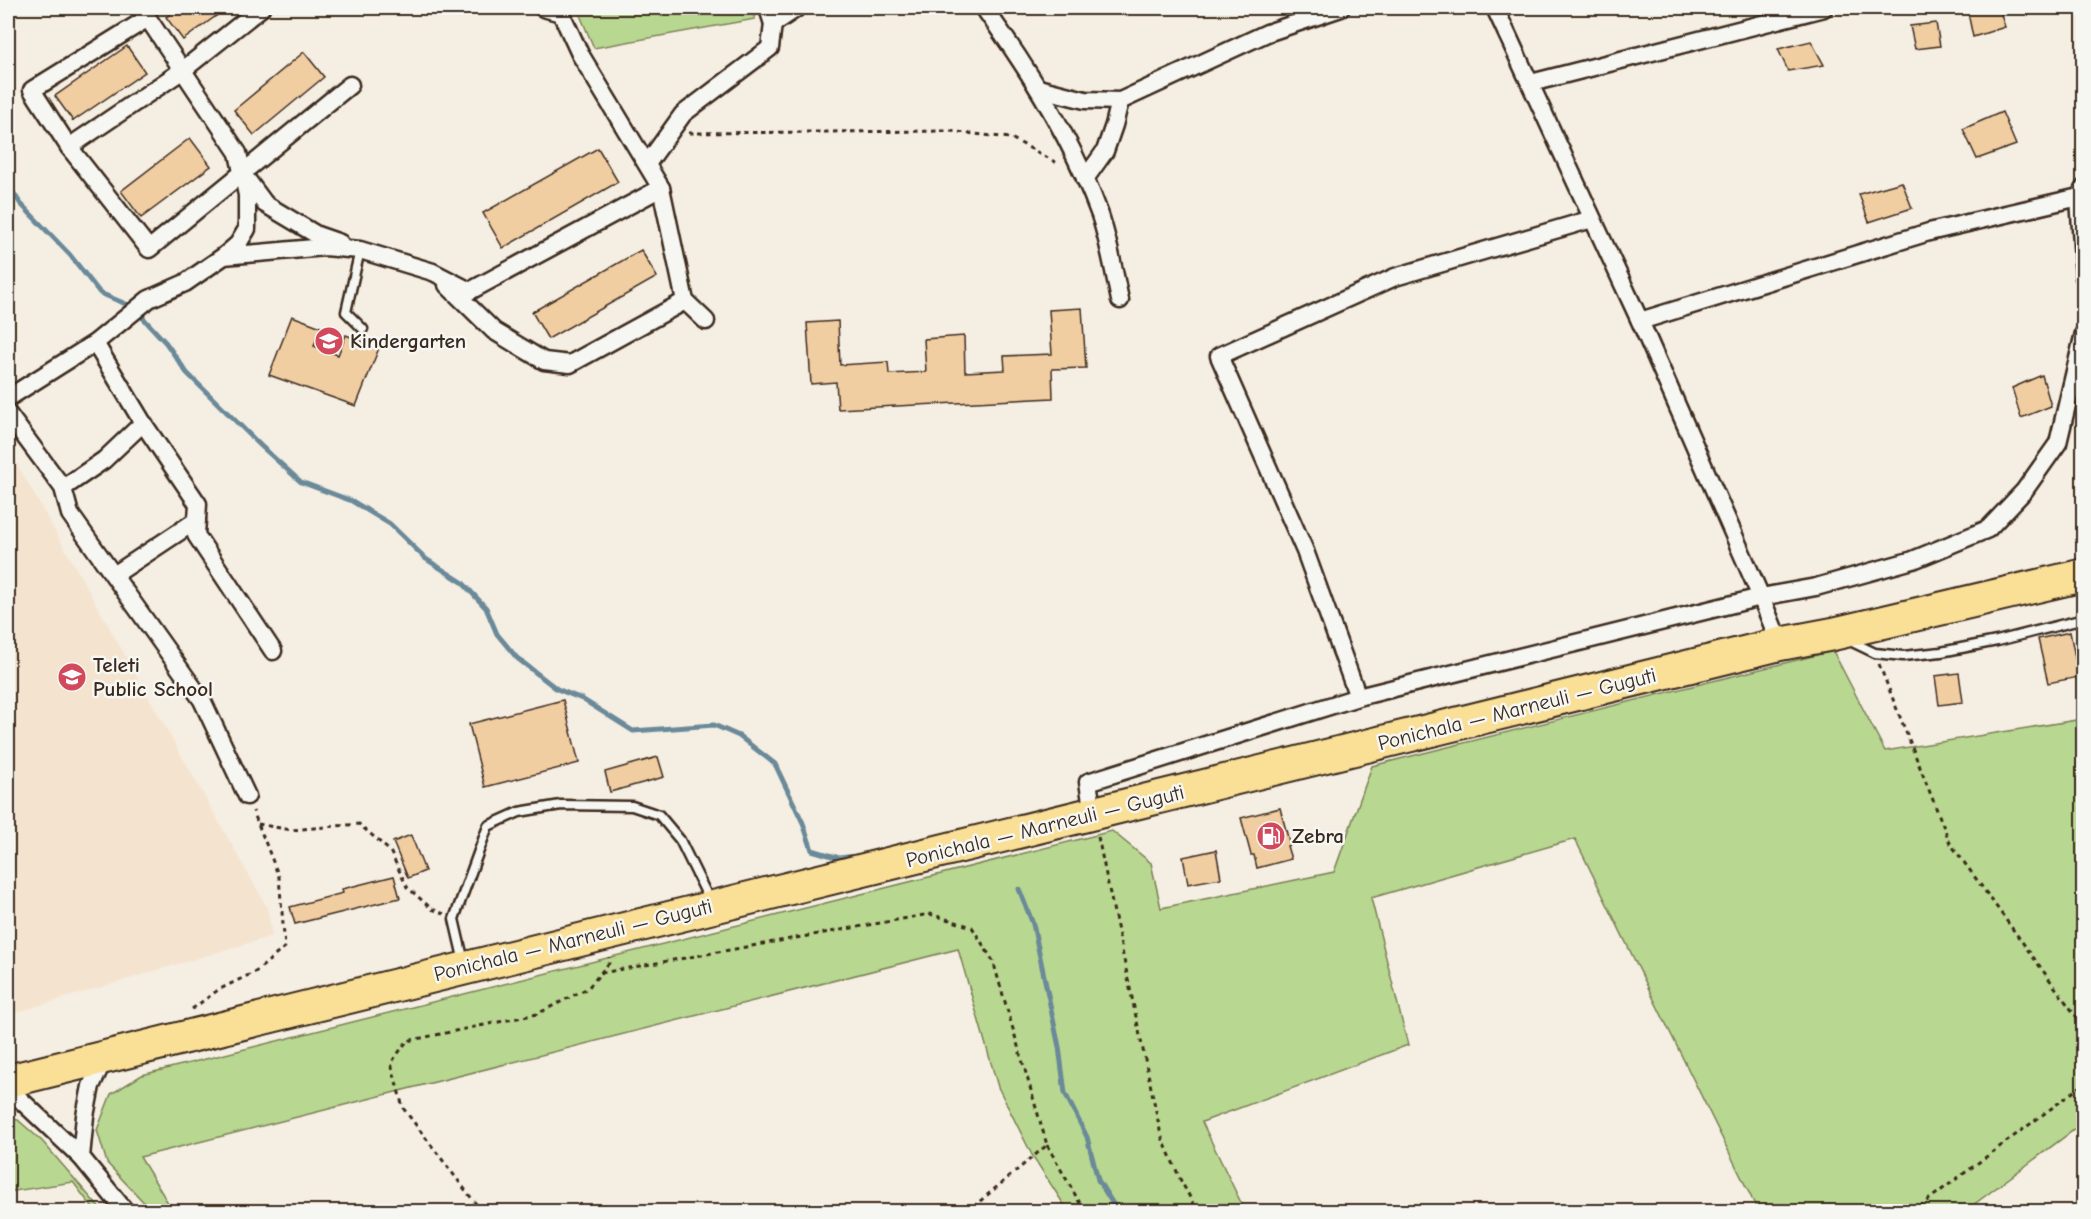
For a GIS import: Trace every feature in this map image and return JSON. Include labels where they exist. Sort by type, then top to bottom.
[{"type":"highway","name":"Ponichala — Marneuli — Guguti","points":[[8,1081],[465,966],[1780,644],[1833,634],[2084,575]]},
{"type":"street","points":[[69,147],[183,70],[261,8]]},
{"type":"street","points":[[543,8],[561,13],[580,54],[661,188],[685,301],[706,321]]},
{"type":"street","points":[[647,164],[683,114],[770,48],[770,16],[797,8]]},
{"type":"street","points":[[984,8],[1038,88],[1079,163],[1101,217],[1120,300]]},
{"type":"street","points":[[1038,88],[1085,100],[1120,101],[1267,33],[1341,8]]},
{"type":"street","points":[[1495,8],[1640,321],[1780,644]]},
{"type":"street","points":[[1531,83],[1824,8]]},
{"type":"street","points":[[8,398],[95,342],[145,303],[185,283],[224,256],[238,244],[247,229],[247,195],[242,174],[238,153],[145,13],[32,90],[69,147],[149,249],[242,174],[350,85]]},
{"type":"street","points":[[1085,179],[1105,151],[1120,101]]},
{"type":"street","points":[[242,174],[265,204],[317,235],[433,272],[470,291],[661,188]]},
{"type":"street","points":[[1640,321],[1929,232],[2081,192],[2084,277]]},
{"type":"street","points":[[1358,697],[1305,551],[1219,356],[1395,277],[1592,219]]},
{"type":"street","points":[[224,256],[325,247],[360,250]]},
{"type":"street","points":[[433,272],[494,331],[544,361],[570,364],[685,301]]},
{"type":"street","points":[[1093,814],[1088,782],[1358,697],[1761,597],[1816,587],[1913,560],[1988,529],[2024,491],[2058,443],[2084,333]]},
{"type":"street","points":[[95,342],[143,423],[198,504],[196,535],[273,651]]},
{"type":"street","points":[[8,414],[63,488],[70,514],[202,700],[247,796]]},
{"type":"street","points":[[63,488],[104,460],[143,423]]},
{"type":"street","points":[[114,575],[197,520]]},
{"type":"street","points":[[81,1157],[91,1086],[105,1057]]},
{"type":"street","points":[[8,1088],[81,1157],[126,1212]]},
{"type":"lane","points":[[360,250],[346,312],[363,329]]},
{"type":"lane","points":[[1833,634],[1875,653],[1903,656],[1941,652],[2084,619]]},
{"type":"lane","points":[[465,966],[454,918],[488,826],[519,812],[561,805],[632,806],[659,815],[680,840],[713,906]]},
{"type":"path","points":[[669,133],[949,131],[1001,136],[1011,138],[1085,179]]},
{"type":"path","points":[[1875,653],[1950,843],[2084,1027]]},
{"type":"path","points":[[185,1014],[218,990],[257,971],[285,947],[279,877],[247,796]]},
{"type":"path","points":[[1093,814],[1161,1135],[1181,1181],[1198,1212]]},
{"type":"path","points":[[258,824],[291,830],[359,824],[390,851],[407,887],[432,909],[454,918]]},
{"type":"path","points":[[601,973],[930,914],[972,927],[993,961],[1047,1145],[1086,1212]]},
{"type":"path","points":[[482,1212],[403,1108],[391,1063],[407,1041],[537,1014],[588,988],[609,963],[610,931]]},
{"type":"path","points":[[1912,1212],[2084,1084]]},
{"type":"path","points":[[967,1212],[1047,1145]]},
{"type":"shaded area","name":"Teleti Public School","points":[[8,448],[267,907],[272,936],[8,1015]]},
{"type":"green space","points":[[577,8],[751,8],[755,19],[594,48]]},
{"type":"green space","points":[[1833,651],[1885,751],[2083,719],[2083,1123],[1965,1211],[1758,1211],[1575,839],[1371,898],[1408,1045],[1202,1122],[1245,1211],[1068,1211],[1032,1155],[998,1087],[958,949],[140,1157],[173,1211],[152,1211],[107,1163],[97,1130],[111,1094],[142,1075],[1112,831],[1151,863],[1161,908],[1334,872],[1372,766]]},
{"type":"green space","points":[[8,1119],[18,1120],[42,1141],[102,1211],[95,1211],[73,1182],[8,1192]]},
{"type":"building","points":[[179,8],[227,8],[183,40],[166,17]]},
{"type":"building","points":[[1967,8],[1999,8],[2005,27],[1973,37]]},
{"type":"building","points":[[1936,23],[1940,46],[1915,49],[1910,26]]},
{"type":"building","points":[[1811,41],[1824,65],[1788,71],[1778,49]]},
{"type":"building","points":[[127,46],[145,72],[73,121],[55,96]]},
{"type":"building","points":[[304,52],[324,77],[254,135],[234,110]]},
{"type":"building","points":[[2002,112],[2016,145],[1977,159],[1963,129]]},
{"type":"building","points":[[190,138],[211,166],[141,218],[121,191]]},
{"type":"building","points":[[598,148],[618,182],[503,248],[483,213]]},
{"type":"building","points":[[1902,182],[1912,208],[1869,222],[1859,194]]},
{"type":"building","points":[[641,250],[657,277],[548,339],[532,312]]},
{"type":"building","points":[[1082,308],[1086,368],[1052,369],[1053,398],[838,409],[836,382],[811,384],[807,323],[838,321],[840,365],[888,362],[889,374],[926,372],[924,339],[964,336],[965,372],[1005,370],[1004,356],[1052,354],[1049,310]]},
{"type":"building","points":[[292,316],[321,327],[314,346],[338,355],[346,335],[379,348],[356,406],[269,375]]},
{"type":"building","points":[[2042,375],[2051,406],[2021,418],[2012,388]]},
{"type":"building","points":[[2070,632],[2079,677],[2048,683],[2038,639]]},
{"type":"building","points":[[1959,673],[1963,702],[1939,705],[1935,676]]},
{"type":"building","points":[[563,700],[579,763],[485,787],[469,724]]},
{"type":"building","points":[[658,757],[664,777],[610,792],[605,772]]},
{"type":"building","points":[[1280,808],[1290,845],[1287,846],[1291,859],[1257,868],[1241,818]]},
{"type":"building","points":[[411,835],[425,871],[408,878],[393,842]]},
{"type":"building","points":[[1216,850],[1221,878],[1188,884],[1183,857]]},
{"type":"building","points":[[394,876],[400,898],[295,924],[290,907],[343,893],[342,889]]},
{"type":"waterway","points":[[8,184],[20,203],[70,255],[100,293],[133,307],[166,343],[187,373],[261,446],[301,482],[352,501],[390,524],[426,559],[462,582],[486,608],[497,634],[517,658],[557,689],[582,699],[633,731],[714,725],[739,736],[775,764],[803,823],[812,850],[839,858],[856,856]]},
{"type":"waterway","points":[[1019,889],[1033,924],[1059,1047],[1065,1093],[1087,1137],[1098,1180],[1118,1212]]},
{"type":"place","name":"Kindergarten","points":[[329,341]]},
{"type":"place","name":"Teleti Public School","points":[[72,677]]},
{"type":"place","name":"Zebra","points":[[1271,836]]}]
